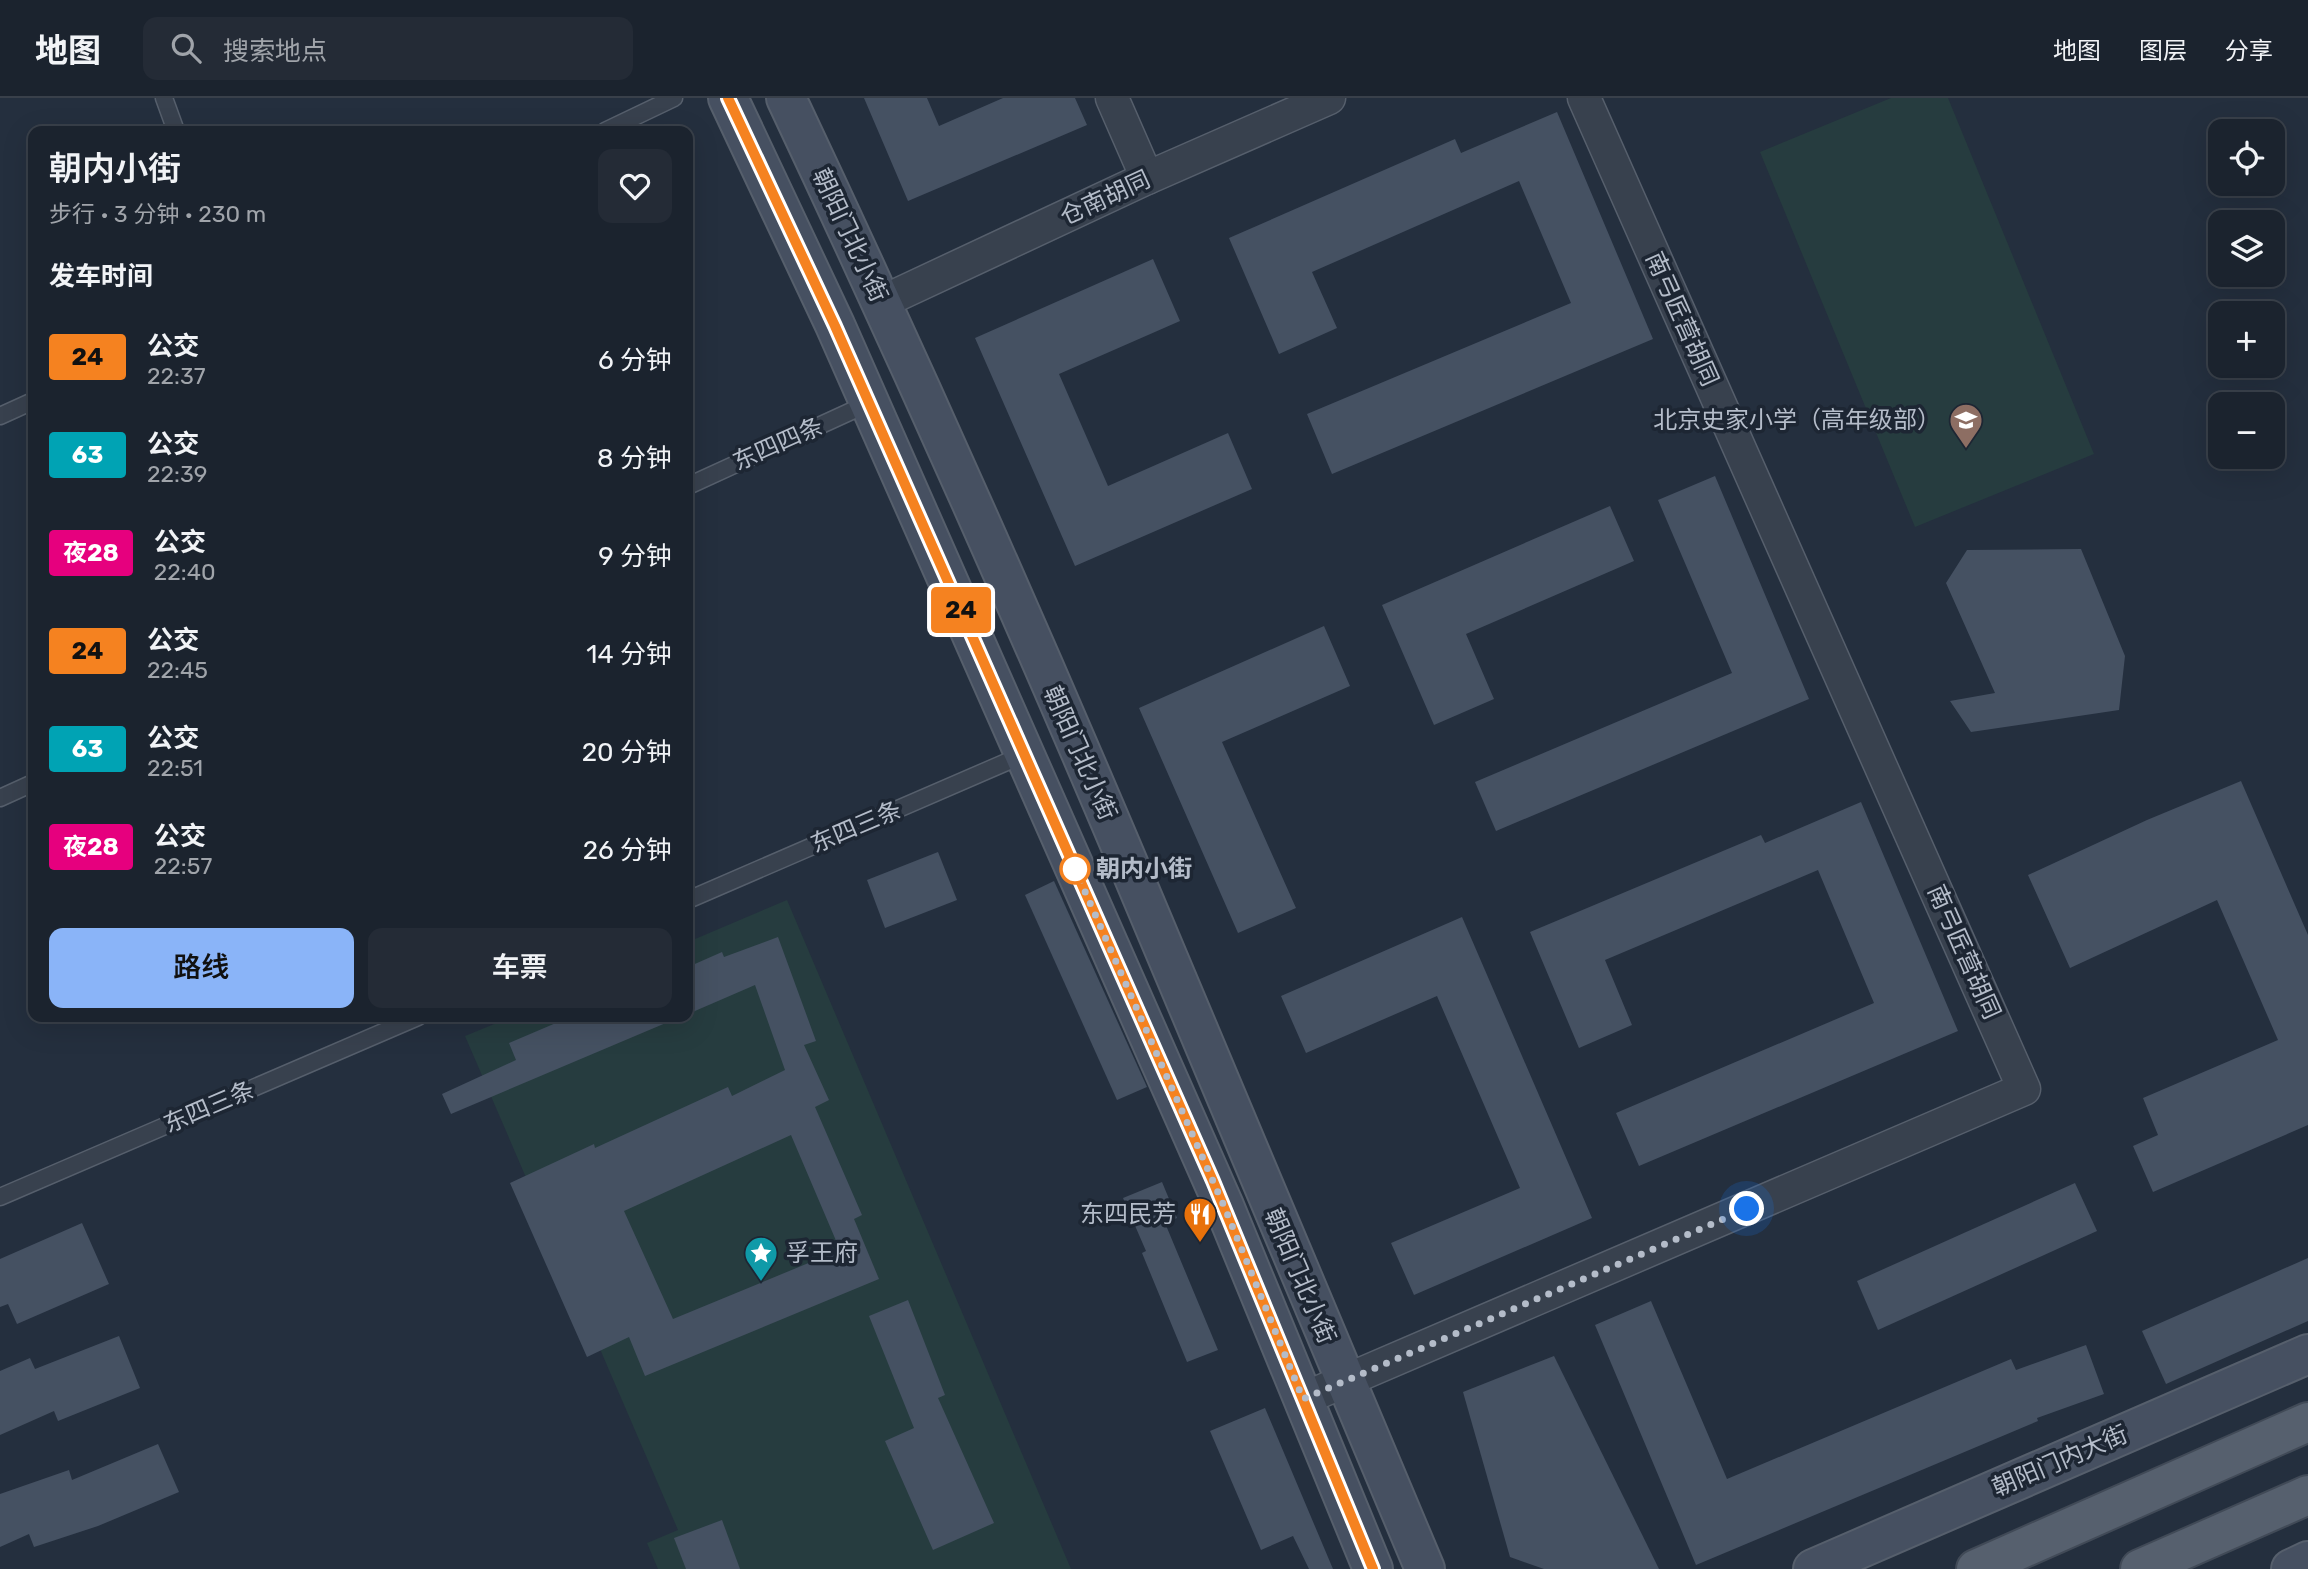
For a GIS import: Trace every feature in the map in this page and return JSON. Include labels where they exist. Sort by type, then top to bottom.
[{"type":"main road","name":"朝阳门北小街","points":[[729,98],[835,326],[1224,1206],[1373,1569]]},
{"type":"main road","name":"朝阳门北小街","points":[[786,98],[882,302],[1124,853],[1425,1569]]},
{"type":"main road","name":"朝阳门内大街","points":[[1813,1569],[2308,1354]]},
{"type":"main road","points":[[1976,1569],[2308,1422]]},
{"type":"main road","points":[[2140,1569],[2308,1495]]},
{"type":"main road","points":[[2291,1569],[2308,1562]]},
{"type":"street","points":[[1112,98],[1147,178]]},
{"type":"street","name":"仓南胡同","points":[[882,302],[1147,178],[1329,98]]},
{"type":"street","name":"南弓匠营胡同","points":[[1303,1399],[2024,1089],[1584,98]]},
{"type":"lane","points":[[163,98],[174,126]]},
{"type":"lane","points":[[615,126],[674,98]]},
{"type":"lane","points":[[0,416],[28,403]]},
{"type":"lane","name":"东四四条","points":[[693,484],[869,403]]},
{"type":"lane","name":"东四三条","points":[[693,898],[1025,754]]},
{"type":"lane","points":[[0,798],[28,785]]},
{"type":"lane","name":"东四三条","points":[[0,1197],[406,1022]]},
{"type":"green space","points":[[1891,98],[1948,98],[2094,454],[1915,527],[1760,152]]},
{"type":"green space","name":"孚王府","points":[[787,900],[1071,1569],[658,1569],[647,1543],[678,1530],[465,1036],[499,1022],[693,1022],[693,940]]},
{"type":"building","points":[[864,98],[927,98],[939,126],[1003,98],[1075,98],[1087,125],[908,201]]},
{"type":"building","points":[[1557,112],[1653,339],[1332,474],[1307,414],[1571,303],[1519,181],[1312,272],[1337,328],[1279,354],[1229,238],[1455,139],[1461,153]]},
{"type":"building","points":[[1153,259],[1180,321],[1059,374],[1108,486],[1228,433],[1252,489],[1075,566],[975,338]]},
{"type":"building","points":[[1715,476],[1809,699],[1496,831],[1475,782],[1732,673],[1658,500]]},
{"type":"building","points":[[1610,506],[1634,561],[1466,634],[1494,699],[1434,725],[1382,605]]},
{"type":"building","points":[[2081,549],[2125,656],[2119,710],[1971,732],[1950,701],[1995,693],[1946,583],[1967,550]]},
{"type":"building","points":[[1324,626],[1350,686],[1222,742],[1296,908],[1238,933],[1139,708]]},
{"type":"building","points":[[2241,781],[2308,935],[2308,1125],[2153,1192],[2133,1146],[2158,1135],[2143,1098],[2278,1040],[2217,900],[2070,968],[2028,875],[2147,820]]},
{"type":"building","points":[[1861,802],[1958,1031],[1639,1166],[1616,1113],[1874,1003],[1818,870],[1605,960],[1632,1025],[1579,1048],[1530,932],[1761,835],[1765,843]]},
{"type":"building","points":[[938,852],[957,900],[885,928],[867,880]]},
{"type":"building","points":[[1054,881],[1147,1087],[1117,1100],[1025,895]]},
{"type":"building","points":[[1462,917],[1592,1218],[1414,1295],[1391,1243],[1520,1188],[1437,996],[1306,1053],[1281,996]]},
{"type":"building","points":[[778,937],[816,1041],[804,1045],[829,1100],[815,1107],[862,1215],[854,1219],[879,1279],[645,1376],[629,1337],[587,1357],[510,1183],[594,1144],[595,1148],[728,1087],[732,1096],[785,1070],[755,985],[693,1012],[693,965],[722,952],[724,957]],"holes":[[[791,1135],[840,1250],[673,1319],[624,1211]]]},
{"type":"building","points":[[558,1022],[668,1022],[451,1114],[442,1094],[516,1060],[509,1043]]},
{"type":"building","points":[[1162,1182],[1177,1218],[1165,1223],[1218,1350],[1187,1362],[1142,1253],[1146,1251],[1123,1198]]},
{"type":"building","points":[[2075,1183],[2097,1231],[1878,1330],[1857,1281]]},
{"type":"building","points":[[82,1223],[109,1284],[17,1324],[8,1304],[0,1307],[0,1259]]},
{"type":"building","points":[[2308,1258],[2308,1321],[2166,1384],[2142,1331]]},
{"type":"building","points":[[908,1300],[945,1395],[938,1398],[994,1523],[933,1550],[885,1441],[914,1428],[869,1316]]},
{"type":"building","points":[[1651,1301],[1727,1479],[2011,1359],[2016,1370],[2086,1345],[2104,1394],[2037,1418],[2038,1421],[1696,1565],[1595,1325]]},
{"type":"building","points":[[119,1336],[140,1388],[58,1421],[54,1411],[0,1435],[0,1371],[30,1358],[35,1369]]},
{"type":"building","points":[[1554,1356],[1659,1569],[1544,1569],[1510,1557],[1463,1392]]},
{"type":"building","points":[[1265,1408],[1333,1569],[1309,1569],[1293,1536],[1261,1550],[1210,1431]]},
{"type":"building","points":[[158,1444],[179,1492],[98,1526],[34,1547],[29,1534],[0,1547],[0,1494],[69,1470],[72,1480]]},
{"type":"building","points":[[722,1520],[740,1569],[686,1569],[674,1538]]},
{"type":"bus line","name":"24","points":[[728,98],[835,326],[1224,1206],[1373,1569]]},
{"type":"place","name":"北京史家小学（高年级部）","points":[[1966,450]]},
{"type":"place","name":"朝内小街","points":[[1075,869]]},
{"type":"place","name":"东四民芳","points":[[1200,1244]]},
{"type":"place","name":"孚王府","points":[[761,1283]]},
{"type":"route","points":[[1075,869],[1224,1206],[1303,1399],[1747,1209]]}]
